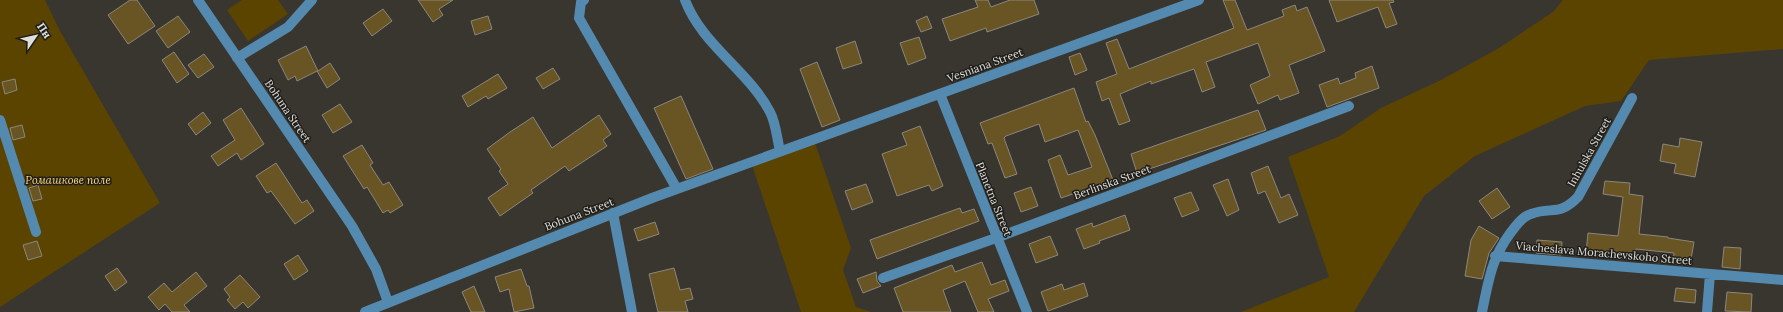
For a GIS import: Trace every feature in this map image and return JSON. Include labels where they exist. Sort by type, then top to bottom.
[{"type":"street","name":"Bohuna Street","points":[[198,0],[352,226],[376,269],[388,302]]},
{"type":"street","points":[[237,58],[288,27],[312,0]]},
{"type":"street","points":[[584,0],[581,2],[579,18],[677,188]]},
{"type":"street","points":[[685,0],[691,13],[711,41],[742,73],[762,98],[771,114],[780,151]]},
{"type":"street","name":"Vesniana Street","points":[[780,151],[1199,0]]},
{"type":"street","name":"Planetna Street","points":[[940,94],[996,238],[1027,312]]},
{"type":"street","name":"Inhulska Street","points":[[1482,312],[1495,256],[1503,241],[1526,217],[1540,211],[1564,209],[1578,197],[1632,98]]},
{"type":"street","name":"Berlinska Street","points":[[883,278],[996,238],[1349,106]]},
{"type":"street","points":[[0,120],[36,232]]},
{"type":"street","name":"Bohuna Street","points":[[365,312],[677,188],[780,151]]},
{"type":"street","points":[[613,213],[632,312]]},
{"type":"street","name":"Viacheslava Morachevskoho Street","points":[[1495,256],[1783,280]]},
{"type":"street","points":[[1707,312],[1710,274]]},
{"type":"green space","name":"Ромашкове поле","points":[[0,0],[45,0],[60,31],[160,203],[0,307]]},
{"type":"green space","points":[[242,0],[278,0],[288,14],[248,41],[227,10]]},
{"type":"green space","points":[[1563,0],[1783,0],[1783,49],[1649,60],[1621,101],[1585,106],[1475,156],[1424,196],[1354,312],[1241,312],[1329,277],[1288,157],[1340,136],[1381,108],[1441,80],[1499,48],[1553,12]]},
{"type":"green space","points":[[814,140],[851,248],[843,270],[856,307],[871,312],[801,312],[751,162]]},
{"type":"building","points":[[130,0],[137,0],[155,26],[128,44],[108,15]]},
{"type":"building","points":[[418,0],[453,0],[439,9],[443,15],[433,22]]},
{"type":"building","points":[[975,0],[988,0],[991,7],[1010,0],[1034,0],[1039,14],[987,32],[986,28],[950,41],[942,19],[978,7]]},
{"type":"building","points":[[1223,0],[1235,0],[1247,30],[1284,16],[1282,10],[1295,5],[1297,11],[1307,7],[1325,51],[1289,65],[1299,93],[1280,100],[1278,95],[1258,104],[1250,85],[1270,76],[1258,43],[1206,62],[1215,87],[1202,92],[1194,69],[1151,84],[1151,81],[1120,94],[1130,121],[1119,125],[1109,98],[1102,101],[1096,82],[1117,74],[1106,43],[1117,39],[1129,69],[1234,28]]},
{"type":"building","points":[[1329,0],[1393,0],[1394,2],[1389,3],[1397,24],[1386,28],[1378,7],[1337,22]]},
{"type":"building","points":[[383,9],[392,21],[372,36],[363,23]]},
{"type":"building","points":[[178,16],[190,32],[168,48],[156,31]]},
{"type":"building","points":[[488,16],[492,29],[475,35],[471,21]]},
{"type":"building","points":[[927,16],[932,28],[921,32],[916,21]]},
{"type":"building","points":[[919,37],[926,58],[908,65],[900,43]]},
{"type":"building","points":[[855,41],[862,63],[843,69],[836,48]]},
{"type":"building","points":[[306,46],[318,71],[330,63],[340,79],[327,88],[317,71],[297,81],[295,76],[288,80],[278,60]]},
{"type":"building","points":[[174,52],[189,74],[177,83],[162,60]]},
{"type":"building","points":[[1080,53],[1087,70],[1075,75],[1069,57]]},
{"type":"building","points":[[204,54],[214,67],[198,78],[188,65]]},
{"type":"building","points":[[817,62],[840,120],[822,127],[800,69]]},
{"type":"building","points":[[1372,66],[1379,88],[1327,107],[1319,85],[1338,78],[1340,84],[1356,78],[1355,73]]},
{"type":"building","points":[[553,68],[560,79],[543,89],[536,78]]},
{"type":"building","points":[[498,74],[507,88],[488,99],[486,96],[468,107],[462,96]]},
{"type":"building","points":[[15,79],[17,90],[5,94],[2,82]]},
{"type":"building","points":[[1074,88],[1086,122],[1088,121],[1095,135],[1113,180],[1061,198],[1048,160],[1060,155],[1068,175],[1092,167],[1078,130],[1045,142],[1039,124],[1004,138],[1017,174],[1005,178],[992,143],[988,144],[980,123]]},
{"type":"building","points":[[681,96],[713,169],[686,179],[654,108]]},
{"type":"building","points":[[340,104],[352,122],[333,133],[322,115]]},
{"type":"building","points":[[241,108],[264,144],[241,160],[237,153],[218,166],[211,156],[235,140],[223,120]]},
{"type":"building","points":[[1258,110],[1266,130],[1137,173],[1131,154]]},
{"type":"building","points":[[203,112],[211,123],[196,135],[188,124]]},
{"type":"building","points":[[599,115],[611,134],[603,140],[607,146],[569,171],[565,166],[531,190],[533,193],[500,216],[488,198],[508,184],[499,171],[501,169],[487,149],[533,117],[552,148]]},
{"type":"building","points":[[22,125],[25,137],[13,140],[10,128]]},
{"type":"building","points":[[920,126],[943,186],[932,191],[929,185],[897,196],[882,154],[907,145],[902,133]]},
{"type":"building","points":[[1680,138],[1702,142],[1695,177],[1674,173],[1676,164],[1660,161],[1663,144],[1679,147]]},
{"type":"building","points":[[362,145],[373,163],[370,165],[383,185],[389,182],[403,205],[390,213],[388,210],[383,213],[367,187],[364,189],[343,156]]},
{"type":"building","points":[[276,163],[302,203],[307,200],[314,211],[295,224],[271,191],[267,193],[256,176]]},
{"type":"building","points":[[1268,166],[1281,198],[1289,194],[1298,215],[1279,223],[1265,191],[1258,194],[1251,173]]},
{"type":"building","points":[[1228,179],[1239,210],[1227,216],[1213,185]]},
{"type":"building","points":[[1605,181],[1630,183],[1629,194],[1643,196],[1639,234],[1668,237],[1694,242],[1690,265],[1673,262],[1674,253],[1636,249],[1635,260],[1586,253],[1588,233],[1618,236],[1623,197],[1603,194]]},
{"type":"building","points":[[866,184],[873,202],[852,210],[845,191]]},
{"type":"building","points":[[38,185],[42,199],[33,201],[29,188]]},
{"type":"building","points":[[1031,187],[1038,206],[1021,212],[1014,193]]},
{"type":"building","points":[[1497,188],[1510,207],[1492,219],[1479,201]]},
{"type":"building","points":[[1191,192],[1199,210],[1182,217],[1174,198]]},
{"type":"building","points":[[960,208],[962,213],[974,209],[979,221],[877,259],[870,240]]},
{"type":"building","points":[[1125,215],[1130,230],[1099,241],[1100,243],[1084,249],[1076,229],[1092,223],[1093,227]]},
{"type":"building","points":[[655,222],[659,234],[638,241],[634,229]]},
{"type":"building","points":[[1479,226],[1499,238],[1489,253],[1482,279],[1465,276],[1471,240]]},
{"type":"building","points":[[1050,236],[1058,255],[1036,263],[1029,244]]},
{"type":"building","points":[[1537,240],[1562,242],[1561,255],[1536,253]]},
{"type":"building","points":[[37,241],[42,256],[28,260],[23,245]]},
{"type":"building","points":[[1724,247],[1741,248],[1740,269],[1722,267]]},
{"type":"building","points":[[298,255],[308,271],[294,280],[284,264]]},
{"type":"building","points":[[982,262],[991,285],[1005,280],[1009,291],[988,299],[994,312],[978,312],[965,281],[943,290],[951,312],[903,312],[894,288],[952,265],[955,272]]},
{"type":"building","points":[[117,268],[127,282],[115,291],[105,276]]},
{"type":"building","points":[[674,268],[680,290],[690,288],[693,299],[685,301],[688,312],[658,312],[649,274]]},
{"type":"building","points":[[521,269],[527,286],[529,286],[534,308],[514,312],[509,289],[500,292],[495,277]]},
{"type":"building","points":[[196,272],[207,286],[184,305],[190,312],[172,312],[165,304],[159,310],[148,297],[164,283],[172,292]]},
{"type":"building","points":[[876,272],[877,281],[881,286],[863,293],[857,279]]},
{"type":"building","points":[[240,275],[260,297],[248,308],[243,302],[235,309],[227,300],[230,297],[224,289]]},
{"type":"building","points":[[1084,283],[1088,296],[1048,311],[1041,292],[1062,284],[1064,290]]},
{"type":"building","points":[[474,286],[485,312],[471,312],[462,292]]},
{"type":"building","points":[[1676,288],[1696,290],[1695,303],[1674,301]]},
{"type":"building","points":[[1727,292],[1752,294],[1751,312],[1725,311]]}]
